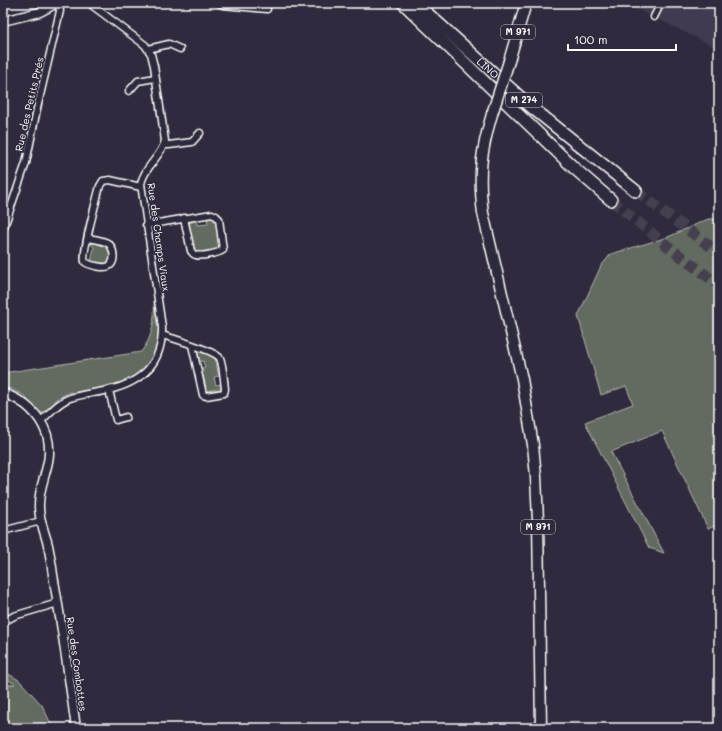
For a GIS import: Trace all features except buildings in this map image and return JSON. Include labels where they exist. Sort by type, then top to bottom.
[{"type":"highway","name":"LINO","points":[[403,3],[574,168],[611,200]]},
{"type":"highway","name":"LINO","points":[[416,3],[530,106],[636,191]]},
{"type":"main road","name":"M 971","points":[[526,3],[492,114],[482,155],[480,178],[483,213],[522,379],[533,445],[538,520],[541,728]]},
{"type":"street","points":[[3,21],[40,12],[58,3]]},
{"type":"street","name":"Rue des Petits Prés","points":[[3,230],[26,163],[60,11],[58,3]]},
{"type":"street","points":[[89,3],[140,41],[151,54],[164,145],[192,142],[200,133]]},
{"type":"street","points":[[219,3],[223,5],[267,9]]},
{"type":"street","points":[[654,17],[661,3]]},
{"type":"street","points":[[148,49],[169,44],[180,49]]},
{"type":"street","points":[[129,91],[138,81],[155,78]]},
{"type":"street","name":"Rue des Champs Viaux","points":[[41,421],[62,402],[70,398],[109,390],[130,383],[146,371],[157,356],[162,342],[162,335],[141,187],[144,175],[164,145]]},
{"type":"street","points":[[88,238],[105,242],[111,247],[113,255],[110,265],[106,267],[88,264],[83,258],[100,186],[104,181],[110,180],[141,187]]},
{"type":"street","points":[[146,225],[184,218],[212,214],[219,219],[223,250],[219,253],[198,256],[194,254],[191,251],[184,218]]},
{"type":"street","points":[[162,335],[192,345],[217,355],[219,358],[225,389],[224,393],[206,396],[202,393],[192,345]]},
{"type":"street","points":[[109,390],[116,420],[126,417]]},
{"type":"street","name":"Rue des Combottes","points":[[3,393],[12,396],[25,404],[41,421],[47,436],[49,453],[47,469],[39,497],[39,507],[58,603],[76,728]]},
{"type":"street","points":[[3,531],[41,521]]},
{"type":"street","points":[[3,622],[14,616],[58,603]]},
{"type":"shaded area","points":[[625,3],[719,3],[719,49]]},
{"type":"shaded area","points":[[207,217],[213,218],[217,222],[221,245],[216,250],[197,252],[194,249],[189,225],[196,219],[197,225],[208,224]]},
{"type":"shaded area","points":[[708,219],[719,219],[719,524],[708,529],[662,431],[611,452],[664,553],[649,548],[585,422],[633,404],[626,386],[601,395],[578,316],[601,266],[611,254],[668,237]]},
{"type":"shaded area","points":[[97,242],[103,244],[110,251],[110,260],[108,262],[91,262],[94,247],[90,244]]},
{"type":"shaded area","points":[[154,301],[156,301],[159,328],[156,349],[150,362],[141,372],[130,379],[117,384],[73,393],[70,392],[56,399],[56,403],[48,410],[41,413],[23,395],[11,389],[3,388],[3,373],[141,352],[151,334],[154,315]]},
{"type":"shaded area","points":[[200,352],[214,356],[219,376],[214,377],[216,385],[221,384],[221,391],[219,389],[204,391],[203,388],[206,387],[200,370],[205,368],[203,361],[198,362],[197,354]]},
{"type":"shaded area","points":[[3,671],[19,680],[42,705],[53,728],[3,728],[3,686],[15,684],[3,677]]},
{"type":"tunnel","points":[[636,191],[719,253]]},
{"type":"tunnel","points":[[611,200],[675,252],[719,285]]}]
